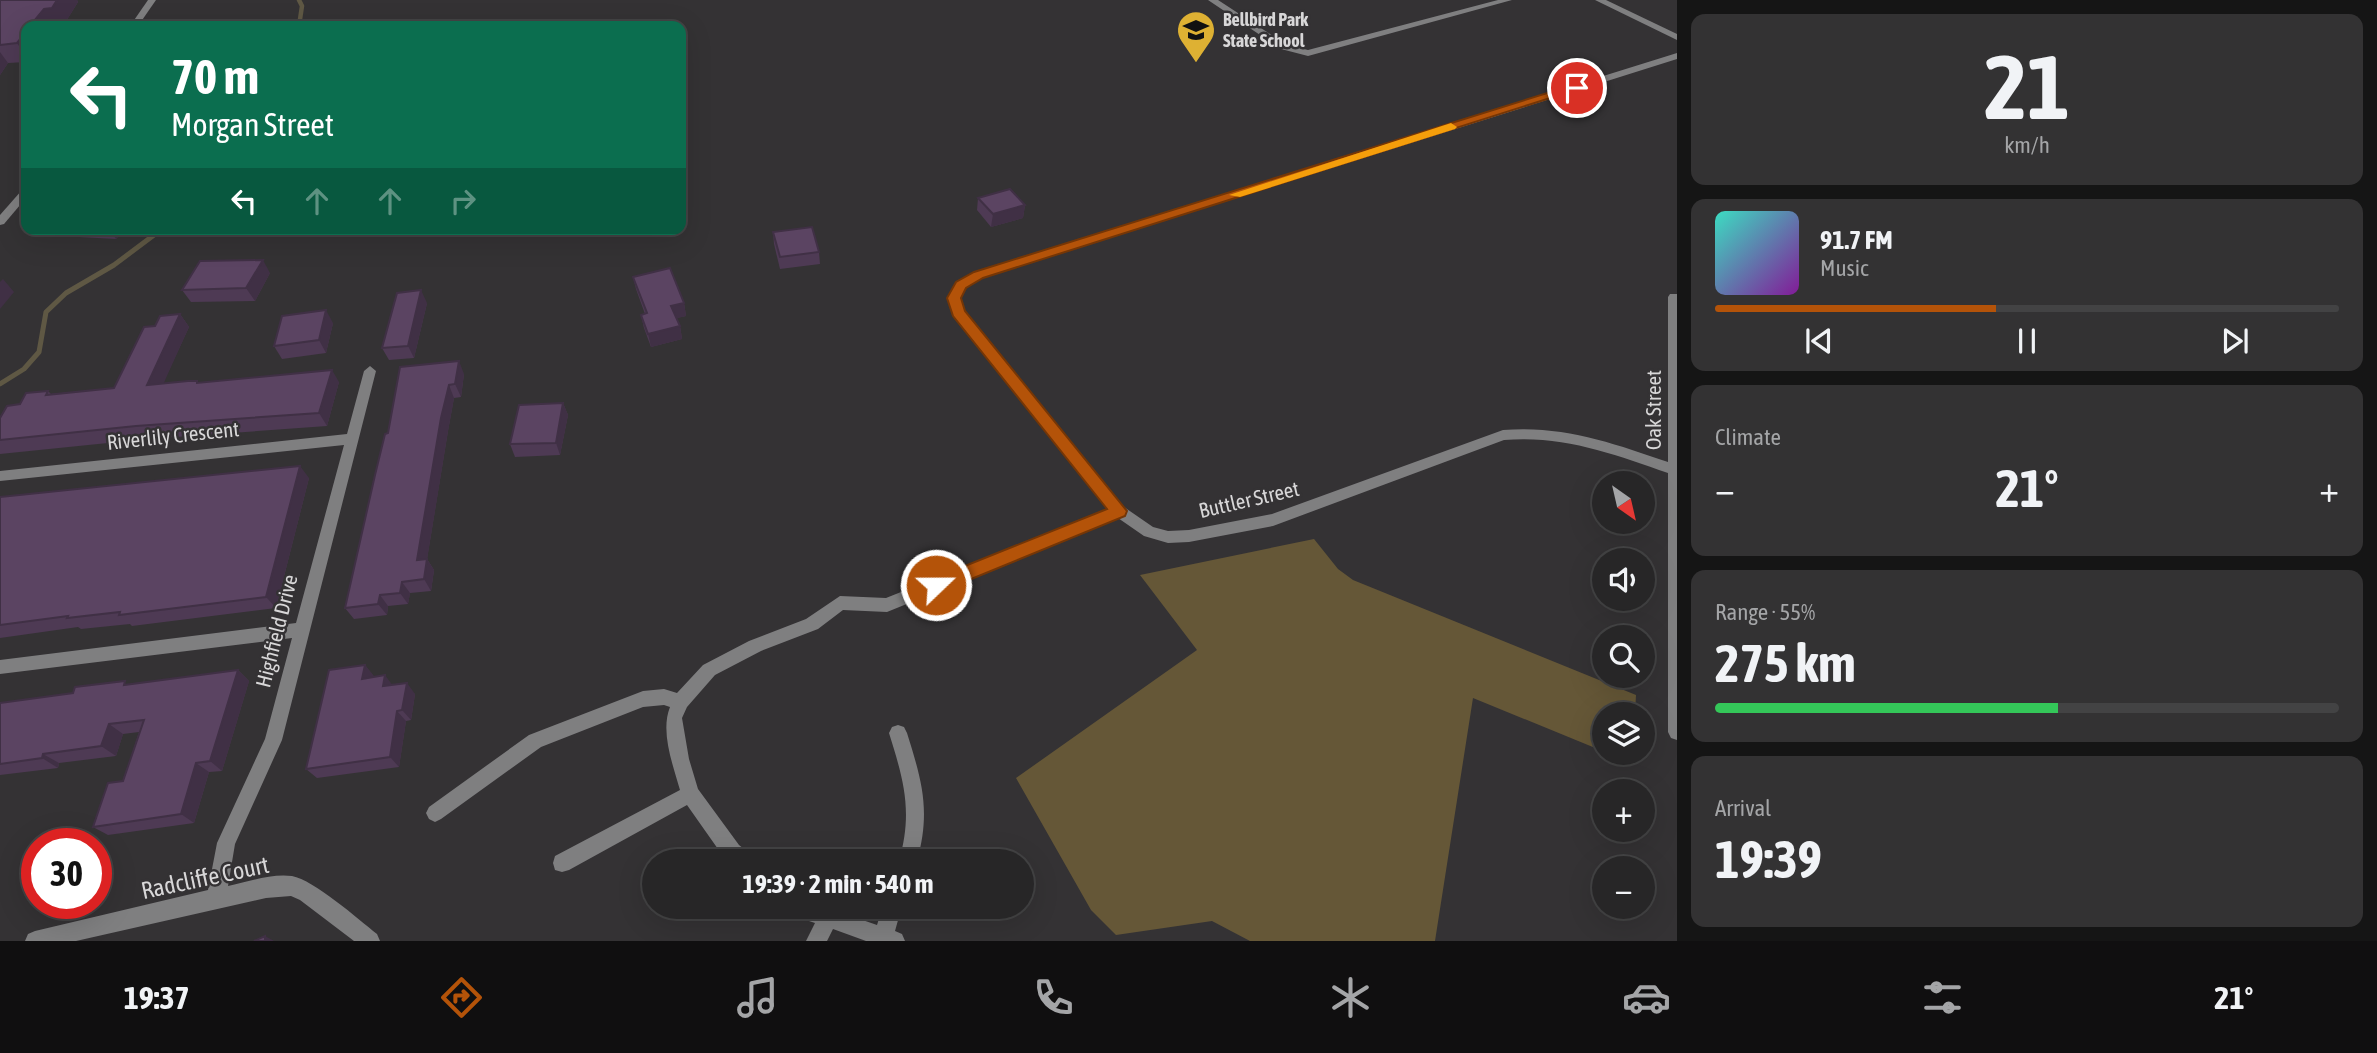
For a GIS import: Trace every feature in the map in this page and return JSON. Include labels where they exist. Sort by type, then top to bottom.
[{"type":"street","points":[[137,21],[152,0]]},
{"type":"street","points":[[1212,0],[1284,47],[1296,51],[1322,51],[1508,0]]},
{"type":"street","points":[[1599,0],[1677,37]]},
{"type":"street","name":"Buttler Street","points":[[1675,470],[1587,440],[1552,433],[1519,433],[1490,439],[1273,520],[1168,537],[1141,528],[1119,511],[958,313],[954,298],[961,285],[979,275],[1677,56]]},
{"type":"street","points":[[0,222],[21,198]]},
{"type":"street","name":"Oak Street","points":[[1674,297],[1677,732]]},
{"type":"street","name":"Highfield Drive","points":[[216,898],[226,843],[273,740],[369,371]]},
{"type":"street","name":"Riverlily Crescent","points":[[0,475],[350,439]]},
{"type":"street","points":[[730,849],[690,794],[680,759],[674,718],[680,702],[709,670],[755,646],[811,624],[840,603],[887,605],[1119,511]]},
{"type":"street","points":[[0,667],[300,630]]},
{"type":"street","points":[[435,813],[535,741],[643,699],[664,697],[680,702]]},
{"type":"street","points":[[898,733],[915,788],[918,831],[912,849]]},
{"type":"street","points":[[562,863],[690,794]]},
{"type":"street","name":"Radcliffe Court","points":[[35,941],[216,898],[292,886],[307,893],[370,941]]},
{"type":"street","points":[[816,941],[827,919]]},
{"type":"street","points":[[831,919],[889,939],[891,919]]},
{"type":"shaded area","points":[[1314,539],[1338,569],[1353,580],[1592,677],[1592,688],[1619,688],[1636,695],[1636,702],[1592,702],[1592,747],[1473,698],[1435,941],[1250,941],[1212,921],[1116,935],[1091,910],[1016,778],[1197,650],[1140,575]]},
{"type":"building","points":[[0,0],[57,0],[52,8],[44,9],[34,21],[21,21],[21,38],[17,43],[0,45]]},
{"type":"building","points":[[1010,189],[1025,205],[993,214],[978,198]]},
{"type":"building","points":[[812,227],[819,252],[780,257],[773,232]]},
{"type":"building","points":[[263,260],[246,288],[182,290],[200,261]]},
{"type":"building","points":[[670,268],[684,303],[671,306],[680,326],[648,334],[641,315],[647,313],[633,277]]},
{"type":"building","points":[[421,290],[408,346],[382,348],[397,293]]},
{"type":"building","points":[[326,310],[319,340],[274,346],[282,316]]},
{"type":"building","points":[[180,314],[147,385],[332,370],[319,413],[136,426],[0,440],[0,418],[7,406],[20,404],[26,393],[48,391],[46,395],[114,388],[144,327],[155,326],[160,316]]},
{"type":"building","points":[[459,361],[455,384],[449,385],[441,418],[417,560],[427,559],[424,579],[402,582],[400,593],[380,595],[378,604],[345,608],[385,434],[388,433],[400,367]]},
{"type":"building","points":[[563,403],[556,443],[510,444],[519,405]]},
{"type":"building","points":[[300,466],[266,597],[119,615],[120,612],[67,618],[68,616],[0,625],[0,497]]},
{"type":"building","points":[[365,665],[362,679],[385,675],[383,686],[407,683],[402,710],[397,711],[390,757],[306,769],[329,670]]},
{"type":"building","points":[[238,670],[210,761],[196,763],[181,814],[93,827],[108,783],[123,781],[144,720],[109,724],[101,746],[43,754],[42,758],[0,764],[0,703],[73,693],[75,687],[125,681],[124,685]]},
{"type":"waterway","points":[[299,0],[302,6],[300,21]]},
{"type":"waterway","points":[[0,384],[24,369],[39,352],[46,312],[66,293],[114,265],[154,235]]},
{"type":"slow traffic","points":[[1235,195],[1451,127]]},
{"type":"place","name":"Bellbird Park State School","points":[[1196,64]]},
{"type":"route","points":[[936,585],[1119,511],[958,313],[954,298],[957,289],[966,281],[1577,88]]}]
